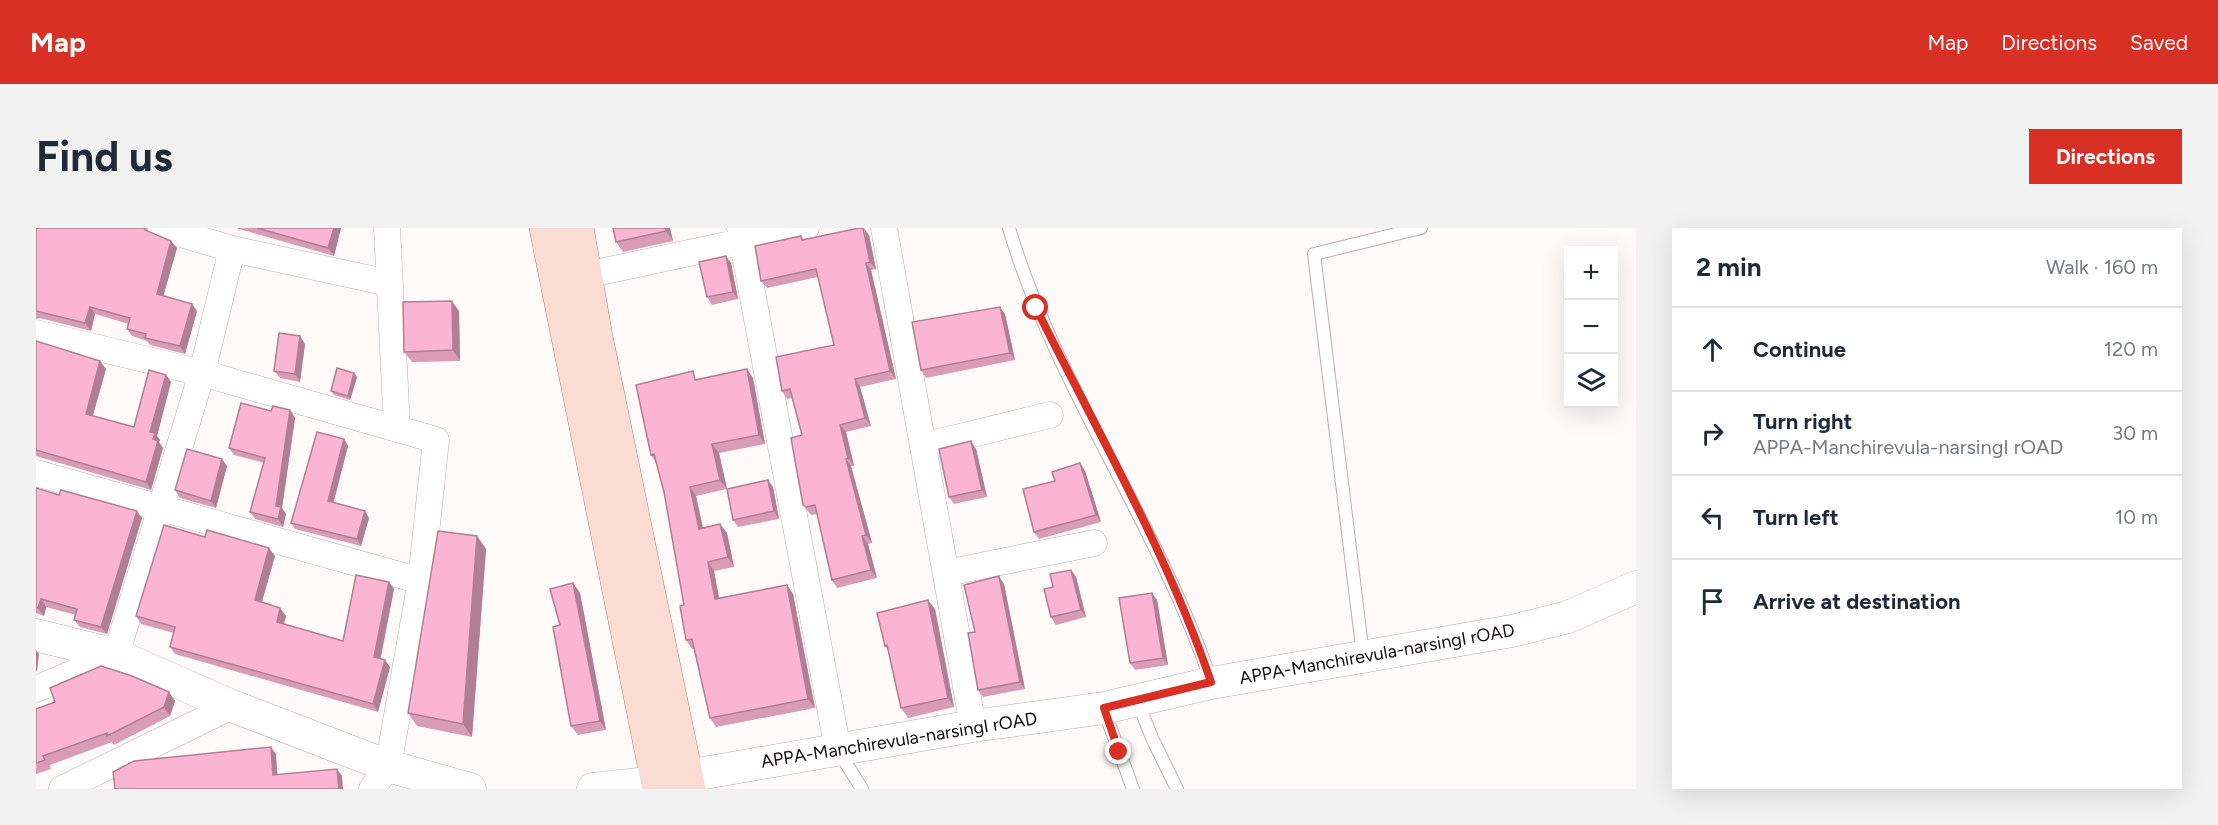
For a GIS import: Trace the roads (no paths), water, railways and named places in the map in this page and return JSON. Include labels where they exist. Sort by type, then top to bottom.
[{"type":"main road","points":[[546,228],[673,784]]},
{"type":"main road","points":[[577,228],[673,784]]},
{"type":"street","points":[[161,228],[232,249],[389,283]]},
{"type":"street","points":[[387,228],[397,429]]},
{"type":"street","points":[[586,275],[741,235],[806,228]]},
{"type":"street","points":[[884,228],[973,726]]},
{"type":"street","points":[[741,235],[838,750]]},
{"type":"street","points":[[116,655],[202,373],[232,249]]},
{"type":"street","points":[[36,333],[202,373],[436,440],[421,582],[377,783]]},
{"type":"street","points":[[923,446],[1050,415]]},
{"type":"street","points":[[36,473],[421,582]]},
{"type":"street","points":[[946,573],[1094,543]]},
{"type":"street","name":"APPA-Manchirevula-narsingI rOAD","points":[[593,789],[673,784],[838,750],[973,726],[1104,708],[1211,682],[1512,631],[1568,617],[1636,587]]},
{"type":"street","points":[[36,635],[116,655],[232,706],[377,783],[470,789]]},
{"type":"street","points":[[36,689],[116,655]]},
{"type":"street","points":[[62,789],[232,706]]},
{"type":"lane","points":[[1009,228],[1036,308],[1155,543],[1191,623],[1211,682]]},
{"type":"lane","points":[[1363,656],[1314,254],[1421,228]]},
{"type":"lane","points":[[1137,700],[1152,738],[1177,789]]},
{"type":"lane","points":[[1104,708],[1133,789]]},
{"type":"lane","points":[[838,750],[862,789]]}]
